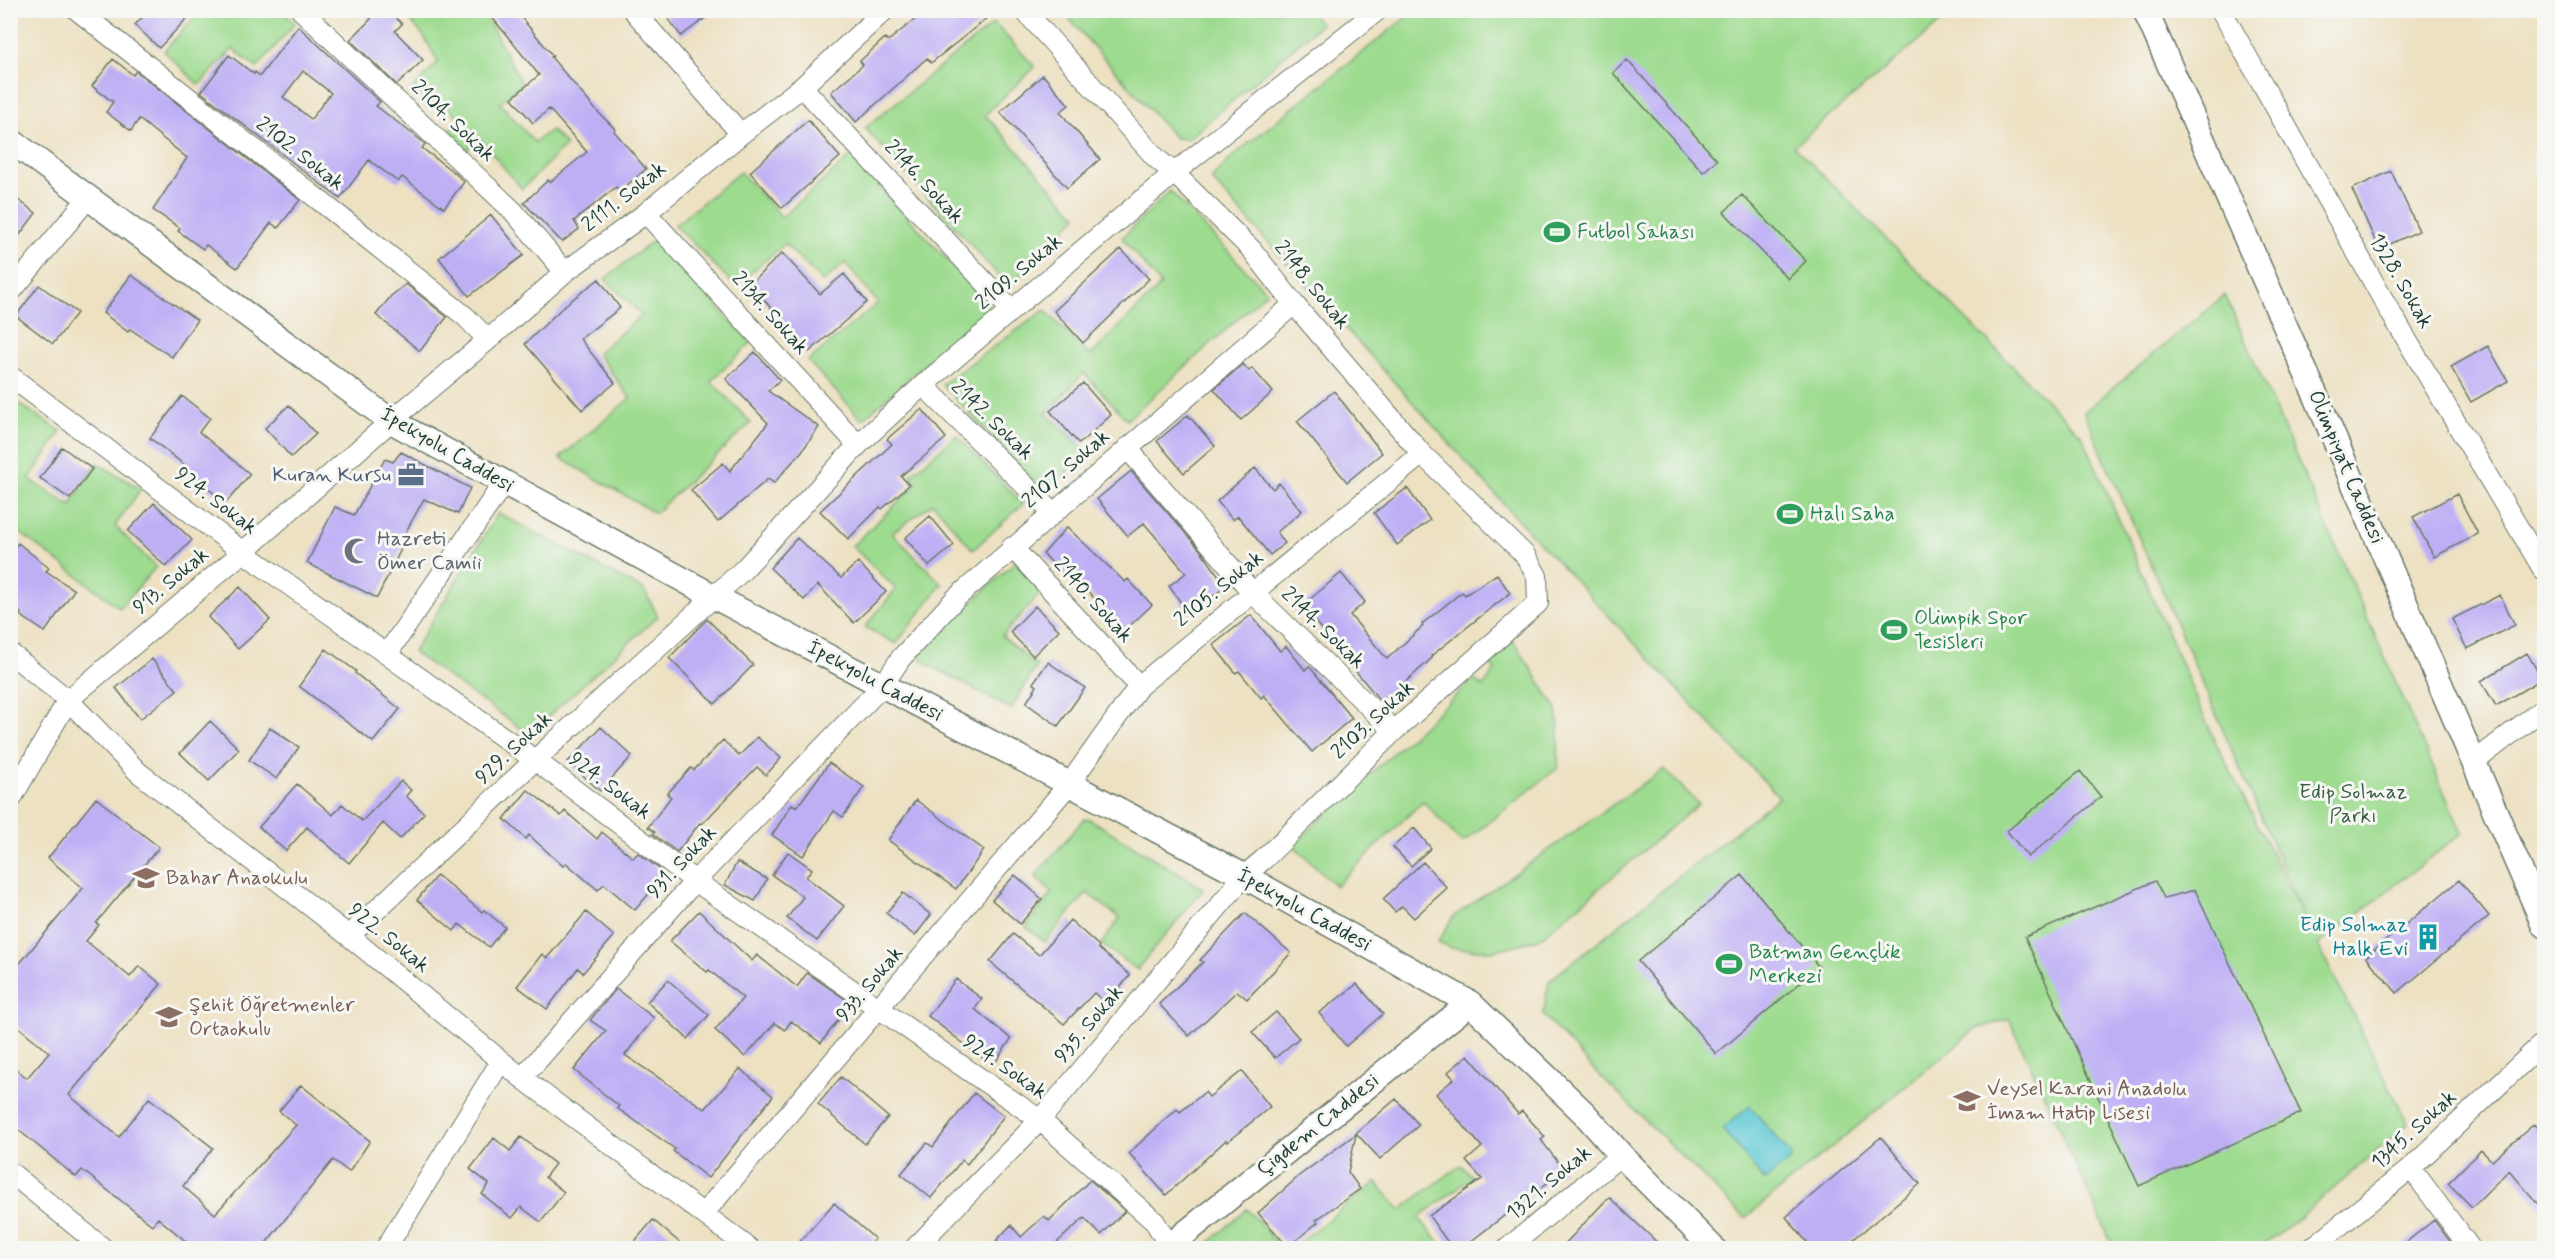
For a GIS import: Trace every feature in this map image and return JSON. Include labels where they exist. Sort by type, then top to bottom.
[{"type":"street","name":"2102. Sokak","points":[[77,10],[466,317],[488,340]]},
{"type":"street","name":"2104. Sokak","points":[[301,10],[513,211],[565,272]]},
{"type":"street","points":[[633,10],[741,134]]},
{"type":"street","name":"2148. Sokak","points":[[1024,10],[1156,158],[1252,250],[1294,304],[1422,454],[1525,555],[1537,576],[1538,603]]},
{"type":"street","name":"2109. Sokak","points":[[713,596],[743,570],[858,445],[922,385],[1174,173],[1378,10]]},
{"type":"street","name":"Olimpiyat Caddesi","points":[[2145,10],[2275,300],[2544,926]]},
{"type":"street","name":"1328. Sokak","points":[[2221,10],[2389,310],[2544,571]]},
{"type":"street","name":"2111. Sokak","points":[[391,421],[565,272],[646,213],[802,87],[879,12]]},
{"type":"street","name":"2146. Sokak","points":[[802,87],[1011,310]]},
{"type":"street","name":"İpekyolu Caddesi","points":[[10,140],[391,421],[503,484],[1244,876],[1470,1002],[1584,1113],[1620,1155],[1713,1248]]},
{"type":"street","points":[[10,293],[88,198]]},
{"type":"street","name":"2134. Sokak","points":[[646,213],[858,445]]},
{"type":"street","name":"2107. Sokak","points":[[883,685],[901,658],[956,598],[1294,304]]},
{"type":"street","name":"924. Sokak","points":[[10,376],[243,552],[535,760],[695,881],[1040,1120],[1155,1222],[1168,1247]]},
{"type":"street","name":"2142. Sokak","points":[[922,385],[1053,513]]},
{"type":"street","name":"913. Sokak","points":[[10,801],[68,700],[243,552],[391,421]]},
{"type":"street","name":"2144. Sokak","points":[[1126,448],[1253,593],[1394,731]]},
{"type":"street","name":"2105. Sokak","points":[[1070,783],[1139,686],[1422,454]]},
{"type":"street","points":[[387,654],[503,484]]},
{"type":"street","name":"2140. Sokak","points":[[1012,547],[1139,686]]},
{"type":"street","name":"929. Sokak","points":[[349,936],[713,596]]},
{"type":"street","name":"2103. Sokak","points":[[1244,876],[1394,731],[1538,603]]},
{"type":"street","name":"922. Sokak","points":[[10,653],[68,700],[138,772],[349,936],[522,1078],[749,1248]]},
{"type":"street","name":"931. Sokak","points":[[522,1078],[695,881],[883,685]]},
{"type":"street","points":[[2474,762],[2544,708]]},
{"type":"street","name":"933. Sokak","points":[[704,1214],[1070,783]]},
{"type":"street","name":"935. Sokak","points":[[915,1248],[1040,1120],[1244,876]]},
{"type":"street","name":"Çigdem Caddesi","points":[[1168,1247],[1470,1002]]},
{"type":"street","name":"1345. Sokak","points":[[2312,1248],[2411,1168],[2544,1042]]},
{"type":"street","points":[[386,1248],[501,1061]]},
{"type":"street","name":"1321. Sokak","points":[[1508,1248],[1620,1155]]},
{"type":"street","points":[[2411,1168],[2470,1248]]},
{"type":"street","points":[[10,1172],[103,1248]]},
{"type":"green space","points":[[197,11],[281,11],[295,23],[257,68],[233,49],[199,85],[164,51],[199,12]]},
{"type":"green space","points":[[402,11],[483,11],[522,84],[500,103],[534,142],[551,130],[566,145],[522,189],[478,137],[466,151],[447,133],[460,119],[439,99],[429,109],[412,90],[438,62],[423,35]]},
{"type":"green space","points":[[1062,11],[1309,11],[1321,24],[1188,139],[1175,138]]},
{"type":"green space","name":"Olimpik Spor Tesisleri","points":[[1414,11],[1954,11],[1794,146],[2083,437],[2212,735],[2309,927],[2084,412],[2225,295],[2462,833],[2318,945],[2408,1124],[2301,1217],[2259,1248],[2114,1248],[2009,1019],[1976,1029],[1745,1218],[1596,1072],[1543,1015],[1549,981],[1779,797],[1523,525],[1211,179],[1234,155]]},
{"type":"green space","points":[[994,23],[1035,67],[985,115],[1077,216],[1009,287],[865,128]]},
{"type":"green space","points":[[851,156],[990,306],[862,420],[808,361],[878,303],[845,263],[823,282],[785,244],[735,286],[675,225],[740,172],[782,217]]},
{"type":"green space","points":[[1170,191],[1267,292],[1127,420],[1084,373],[1046,413],[1088,453],[1043,492],[942,384],[1045,310],[1090,356],[1161,285],[1122,238]]},
{"type":"green space","points":[[655,239],[751,343],[711,381],[751,423],[655,513],[560,458],[630,398],[597,353],[642,315],[605,279]]},
{"type":"green space","points":[[11,399],[61,431],[29,479],[70,506],[97,463],[141,489],[115,526],[156,567],[120,608],[11,526]]},
{"type":"green space","points":[[956,435],[1023,504],[973,550],[933,503],[892,533],[942,584],[896,644],[865,627],[896,589],[852,546],[917,484],[911,475]]},
{"type":"green space","points":[[498,513],[644,590],[658,616],[529,734],[413,652]]},
{"type":"green space","points":[[1016,561],[1041,593],[1002,636],[1037,666],[1011,709],[926,663],[920,657],[923,649]]},
{"type":"green space","points":[[1513,640],[1557,709],[1558,768],[1462,843],[1423,801],[1336,886],[1293,845],[1474,679],[1483,687],[1495,670],[1489,663]]},
{"type":"green space","points":[[1664,769],[1699,804],[1539,939],[1492,951],[1452,948],[1438,942],[1453,917]]},
{"type":"green space","points":[[1084,819],[1089,819],[1204,889],[1137,969],[1139,971],[1101,944],[1120,918],[1087,893],[1045,942],[1026,927],[1052,892],[1035,876]]},
{"type":"green space","points":[[1461,1165],[1472,1177],[1419,1218],[1444,1248],[1292,1248],[1376,1182],[1400,1210]]},
{"type":"green space","points":[[1247,1209],[1281,1248],[1203,1248]]},
{"type":"water","points":[[1750,1106],[1793,1157],[1765,1181],[1722,1129]]},
{"type":"building","points":[[149,10],[195,10],[159,48],[135,25]]},
{"type":"building","points":[[362,10],[388,10],[402,24],[395,31],[423,60],[397,85],[350,40],[371,19]]},
{"type":"building","points":[[486,10],[515,10],[553,56],[551,57],[615,129],[614,131],[646,169],[620,191],[616,187],[574,221],[579,229],[562,242],[524,203],[548,180],[550,182],[587,152],[549,109],[533,123],[512,98],[539,75]]},
{"type":"building","points":[[662,10],[716,10],[681,36]]},
{"type":"building","points":[[927,10],[997,10],[931,63],[927,58],[856,122],[831,92],[863,65],[860,61],[885,38],[888,41]]},
{"type":"building","points":[[298,26],[380,102],[376,106],[425,144],[422,148],[464,182],[444,208],[402,177],[398,182],[369,160],[340,199],[201,92],[229,55],[260,76]],"holes":[[[303,71],[331,93],[311,119],[283,97]]]},
{"type":"building","points":[[113,59],[133,75],[136,71],[300,200],[278,228],[271,223],[237,268],[206,245],[203,249],[178,231],[180,228],[153,210],[187,158],[139,119],[131,131],[106,112],[113,102],[92,86]]},
{"type":"building","points":[[1627,60],[1717,160],[1703,172],[1613,73]]},
{"type":"building","points":[[1043,75],[1069,105],[1060,112],[1100,159],[1067,188],[1000,112]]},
{"type":"building","points":[[808,120],[840,157],[782,208],[750,172]]},
{"type":"building","points":[[2391,171],[2419,231],[2379,249],[2352,189]]},
{"type":"building","points":[[10,194],[36,213],[10,248]]},
{"type":"building","points":[[1742,195],[1806,261],[1788,279],[1724,212]]},
{"type":"building","points":[[491,215],[524,255],[469,296],[439,258]]},
{"type":"building","points":[[1121,249],[1149,279],[1083,343],[1054,311]]},
{"type":"building","points":[[782,253],[820,294],[844,274],[867,302],[809,352],[750,284]]},
{"type":"building","points":[[131,275],[197,320],[172,357],[130,329],[128,332],[103,313]]},
{"type":"building","points":[[599,279],[620,308],[580,339],[615,383],[582,410],[525,344],[565,305]]},
{"type":"building","points":[[406,284],[447,317],[420,351],[376,315],[391,296]]},
{"type":"building","points":[[39,285],[77,313],[53,344],[16,316]]},
{"type":"building","points":[[2488,346],[2508,381],[2471,402],[2451,367]]},
{"type":"building","points":[[755,352],[780,380],[768,391],[819,427],[774,483],[768,479],[718,522],[691,490],[723,463],[730,471],[768,423],[726,379]]},
{"type":"building","points":[[1243,364],[1249,371],[1252,368],[1273,392],[1241,420],[1214,389]]},
{"type":"building","points":[[1083,383],[1111,415],[1079,444],[1050,411]]},
{"type":"building","points":[[1334,391],[1382,453],[1347,482],[1297,421]]},
{"type":"building","points":[[182,396],[210,418],[199,432],[250,474],[226,503],[189,473],[191,470],[150,438]]},
{"type":"building","points":[[289,405],[316,434],[291,457],[265,428]]},
{"type":"building","points":[[922,409],[946,438],[901,476],[909,485],[882,509],[880,507],[848,539],[820,511],[892,444],[887,439]]},
{"type":"building","points":[[1188,415],[1215,446],[1184,473],[1157,441]]},
{"type":"building","points":[[62,447],[92,469],[70,499],[40,478]]},
{"type":"building","points":[[401,452],[470,488],[458,514],[424,499],[403,537],[406,539],[377,598],[307,563],[335,507],[354,515],[385,459],[393,462]]},
{"type":"building","points":[[1255,468],[1273,489],[1279,483],[1302,511],[1277,532],[1285,543],[1270,555],[1238,516],[1233,520],[1217,501]]},
{"type":"building","points":[[1131,471],[1202,552],[1226,586],[1189,614],[1169,586],[1186,573],[1144,523],[1128,536],[1097,499]]},
{"type":"building","points":[[1407,488],[1430,520],[1397,545],[1374,513]]},
{"type":"building","points":[[2457,494],[2478,534],[2434,557],[2413,517]]},
{"type":"building","points":[[154,503],[192,540],[166,567],[128,531]]},
{"type":"building","points":[[930,516],[954,545],[929,566],[905,538]]},
{"type":"building","points":[[1067,527],[1125,582],[1128,579],[1152,605],[1124,631],[1084,587],[1081,590],[1043,554]]},
{"type":"building","points":[[797,538],[841,578],[858,562],[886,592],[854,623],[818,585],[804,600],[770,568]]},
{"type":"building","points":[[18,543],[49,568],[46,571],[74,590],[45,632],[20,615],[21,613],[10,604],[10,553]]},
{"type":"building","points":[[1341,573],[1365,602],[1350,615],[1387,659],[1423,626],[1422,624],[1462,592],[1465,595],[1497,574],[1510,593],[1431,656],[1432,658],[1382,703],[1302,606]]},
{"type":"building","points":[[240,587],[270,620],[238,649],[208,617]]},
{"type":"building","points":[[2500,595],[2515,625],[2467,649],[2452,619]]},
{"type":"building","points":[[1035,606],[1059,630],[1033,656],[1010,632]]},
{"type":"building","points":[[1251,615],[1280,651],[1286,646],[1305,670],[1309,666],[1352,718],[1312,752],[1264,695],[1261,698],[1239,671],[1236,673],[1213,645]]},
{"type":"building","points":[[707,619],[753,665],[715,704],[669,658]]},
{"type":"building","points":[[326,649],[356,671],[355,673],[400,709],[373,742],[299,686]]},
{"type":"building","points":[[2527,653],[2542,679],[2496,706],[2481,681]]},
{"type":"building","points":[[152,659],[177,690],[140,719],[116,688]]},
{"type":"building","points":[[1048,662],[1085,688],[1058,726],[1026,703],[1037,686],[1033,683]]},
{"type":"building","points":[[210,721],[239,749],[209,781],[180,753]]},
{"type":"building","points":[[601,727],[632,756],[600,791],[568,762]]},
{"type":"building","points":[[270,728],[299,747],[277,779],[249,760]]},
{"type":"building","points":[[757,737],[781,758],[766,775],[757,767],[701,825],[700,823],[677,852],[653,834],[655,832],[648,827],[671,797],[667,794],[691,768],[694,770],[723,740],[739,756]]},
{"type":"building","points":[[829,763],[864,787],[843,817],[834,811],[803,856],[772,835],[792,804],[797,807]]},
{"type":"building","points":[[2080,771],[2101,797],[2028,857],[2007,831]]},
{"type":"building","points":[[401,781],[411,790],[406,796],[424,813],[400,839],[383,823],[349,863],[307,827],[286,851],[259,827],[297,784],[333,815],[342,804],[362,821]]},
{"type":"building","points":[[528,790],[561,816],[565,811],[597,839],[602,832],[633,858],[638,853],[662,871],[660,874],[663,877],[635,910],[604,884],[598,890],[566,863],[563,866],[529,835],[526,839],[504,819]]},
{"type":"building","points":[[96,798],[159,847],[96,923],[99,925],[86,941],[130,977],[139,966],[161,984],[69,1095],[119,1137],[149,1098],[213,1148],[183,1186],[215,1214],[296,1125],[279,1111],[301,1085],[370,1141],[349,1172],[333,1160],[262,1248],[194,1248],[158,1218],[152,1225],[82,1170],[76,1177],[10,1123],[10,1064],[27,1078],[49,1052],[10,1020],[10,975],[83,888],[48,858]]},
{"type":"building","points":[[916,800],[984,850],[956,889],[888,840]]},
{"type":"building","points":[[1414,828],[1431,848],[1411,866],[1393,847]]},
{"type":"building","points":[[788,852],[812,869],[806,877],[844,906],[817,941],[787,918],[803,897],[772,875]]},
{"type":"building","points":[[737,862],[767,879],[755,901],[725,885]]},
{"type":"building","points":[[1423,862],[1447,888],[1414,918],[1402,906],[1395,912],[1383,899]]},
{"type":"building","points":[[437,875],[482,912],[484,910],[505,927],[489,947],[459,924],[454,931],[417,900]]},
{"type":"building","points":[[1015,875],[1042,899],[1020,924],[992,900]]},
{"type":"building","name":"Batman Gençlik Merkezi","points":[[1742,875],[1819,967],[1716,1054],[1638,961]]},
{"type":"building","name":"Edip Solmaz Halk Evi","points":[[2459,880],[2489,916],[2397,993],[2366,957]]},
{"type":"building","points":[[2155,881],[2164,898],[2195,890],[2301,1113],[2139,1186],[2025,937]]},
{"type":"building","points":[[903,893],[931,915],[915,936],[886,913]]},
{"type":"building","points":[[699,911],[752,961],[757,955],[797,987],[807,973],[851,1003],[821,1043],[791,1021],[785,1030],[775,1023],[745,1057],[715,1030],[743,998],[670,941]]},
{"type":"building","points":[[586,912],[614,936],[583,973],[578,968],[547,1009],[517,986],[542,954],[547,958]]},
{"type":"building","points":[[1245,913],[1291,953],[1247,999],[1237,991],[1189,1036],[1159,1004],[1203,962],[1200,960]]},
{"type":"building","points":[[1070,920],[1130,975],[1107,1004],[1094,993],[1064,1024],[990,962],[1013,934],[1039,955]]},
{"type":"building","points":[[956,979],[982,999],[975,1009],[1011,1039],[993,1066],[928,1016]]},
{"type":"building","points":[[668,980],[709,1015],[688,1039],[647,1002]]},
{"type":"building","points":[[1357,984],[1383,1014],[1346,1046],[1319,1013]]},
{"type":"building","points":[[616,989],[654,1018],[625,1055],[705,1109],[740,1069],[773,1096],[708,1178],[673,1151],[675,1149],[617,1108],[619,1106],[574,1070],[606,1031],[590,1020]]},
{"type":"building","points":[[1276,1012],[1299,1038],[1275,1058],[1252,1032]]},
{"type":"building","points":[[1468,1055],[1518,1114],[1522,1111],[1545,1137],[1541,1140],[1564,1170],[1462,1248],[1452,1248],[1429,1216],[1482,1179],[1466,1161],[1482,1147],[1436,1094],[1454,1079],[1448,1072]]},
{"type":"building","points":[[1242,1071],[1270,1107],[1227,1142],[1226,1140],[1166,1195],[1129,1153],[1177,1109],[1180,1112],[1205,1092],[1209,1097]]},
{"type":"building","points":[[841,1077],[888,1117],[865,1144],[818,1104]]},
{"type":"building","points":[[974,1093],[1004,1116],[967,1164],[962,1160],[931,1198],[901,1174],[927,1143],[933,1147]]},
{"type":"building","points":[[1396,1099],[1419,1125],[1380,1159],[1356,1133]]},
{"type":"building","points":[[2534,1124],[2544,1136],[2544,1211],[2509,1170],[2472,1207],[2448,1183],[2481,1150],[2492,1161]]},
{"type":"building","points":[[1356,1134],[1348,1172],[1360,1189],[1316,1220],[1318,1222],[1288,1247],[1258,1213],[1300,1175]]},
{"type":"building","points":[[521,1137],[555,1164],[545,1177],[564,1192],[541,1222],[521,1207],[512,1218],[482,1194],[489,1184],[470,1169],[494,1138],[510,1151]]},
{"type":"building","points":[[1881,1137],[1920,1184],[1843,1248],[1812,1248],[1786,1217]]},
{"type":"building","points":[[1090,1180],[1125,1211],[1101,1235],[1084,1218],[1051,1248],[1004,1248],[996,1241],[1011,1225],[1021,1237],[1044,1216],[1049,1221]]},
{"type":"building","points":[[1609,1197],[1663,1248],[1561,1248]]},
{"type":"building","points":[[834,1203],[875,1239],[867,1248],[794,1248]]},
{"type":"building","points":[[653,1220],[686,1248],[629,1248]]},
{"type":"building","points":[[2434,1220],[2455,1248],[2399,1248]]},
{"type":"place","name":"Futbol Sahası","points":[[1557,232]]},
{"type":"place","name":"Kuran Kursu","points":[[411,475]]},
{"type":"place","name":"Halı Saha","points":[[1790,514]]},
{"type":"place","name":"Hazreti Ömer Camii","points":[[357,551]]},
{"type":"place","name":"Olimpik Spor Tesisleri","points":[[1894,630]]},
{"type":"place","name":"Bahar Anaokulu","points":[[146,878]]},
{"type":"place","name":"Edip Solmaz Halk Evi","points":[[2428,937]]},
{"type":"place","name":"Batman Gençlik Merkezi","points":[[1729,964]]},
{"type":"place","name":"Şehit Öğretmenler Ortaokulu","points":[[169,1017]]},
{"type":"place","name":"Veysel Karani Anadolu İmam Hatip Lisesi","points":[[1967,1101]]},
{"type":"park label","name":"Edip Solmaz Parkı","points":[[2353,804]]}]
